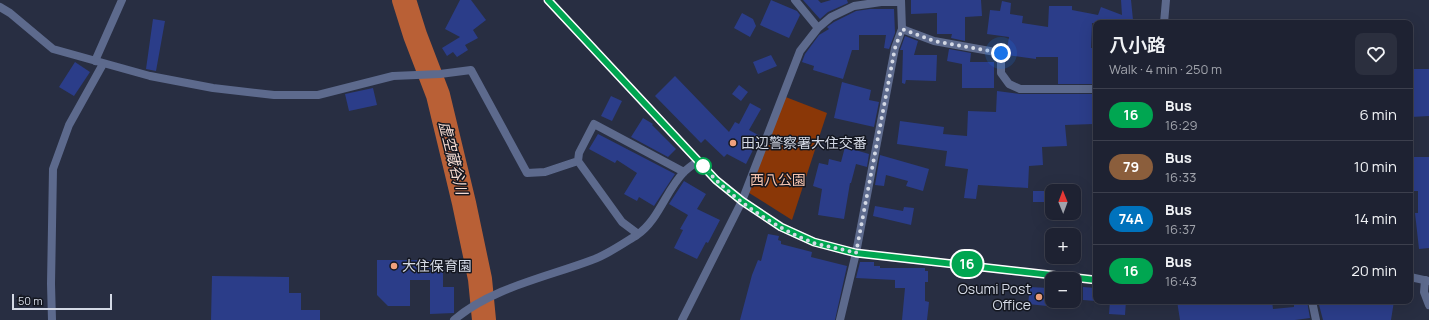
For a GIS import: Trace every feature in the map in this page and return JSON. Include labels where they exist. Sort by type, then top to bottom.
[{"type":"street","points":[[52,320],[51,284],[53,169],[69,125],[99,62],[122,0]]},
{"type":"street","points":[[548,0],[716,180],[742,201],[781,227],[814,242],[856,253],[1093,280]]},
{"type":"street","points":[[795,0],[818,28]]},
{"type":"street","points":[[1164,20],[1166,0]]},
{"type":"street","points":[[682,320],[742,201],[800,51],[818,28],[831,17],[854,6],[901,1],[902,29],[895,48],[856,253],[840,320]]},
{"type":"street","points":[[0,7],[10,13],[53,49],[150,76],[213,88],[274,96],[318,95],[393,76],[440,74],[471,70],[527,173],[545,172],[578,161]]},
{"type":"street","points":[[902,29],[934,41],[1001,53],[1001,73],[1009,84],[1020,89],[1093,89]]},
{"type":"street","points":[[638,234],[622,222],[578,161],[579,153],[594,124],[684,172]]},
{"type":"street","points":[[454,320],[472,307],[495,296],[553,272],[594,260],[638,234],[652,219],[684,172],[698,161]]},
{"type":"street","points":[[1413,278],[1427,281],[1424,292],[1429,305]]},
{"type":"street","points":[[1313,304],[1316,320]]},
{"type":"green space","name":"西八公園","points":[[783,96],[827,113],[792,220],[746,191]]},
{"type":"building","points":[[460,0],[471,0],[486,20],[473,30],[478,38],[465,45],[468,50],[457,57],[453,52],[447,56],[442,48],[460,37],[445,29]]},
{"type":"building","points":[[771,0],[797,11],[800,15],[789,38],[760,25]]},
{"type":"building","points":[[803,0],[818,0],[821,3],[831,0],[847,0],[848,3],[828,12],[820,19]]},
{"type":"building","points":[[911,0],[981,0],[982,16],[965,17],[965,41],[951,38],[952,34],[937,34],[937,13],[911,14]]},
{"type":"building","points":[[1121,0],[1131,0],[1133,20],[1093,20],[1091,48],[1093,48],[1092,84],[1058,84],[1058,57],[1036,57],[1036,59],[1006,55],[1009,37],[987,34],[990,10],[1000,11],[1002,1],[1011,3],[1010,14],[1023,16],[1022,23],[1048,27],[1049,6],[1072,6],[1072,10],[1098,15],[1101,7],[1122,15]]},
{"type":"building","points":[[870,9],[894,9],[895,33],[889,49],[884,48],[886,35],[859,35],[859,50],[852,50],[843,79],[813,70],[814,66],[802,62],[805,54],[819,35],[829,29],[827,27],[856,11]]},
{"type":"building","points":[[742,13],[753,19],[756,26],[750,37],[734,28]]},
{"type":"building","points":[[153,19],[165,21],[156,71],[146,69]]},
{"type":"building","points":[[905,36],[918,41],[914,55],[937,55],[936,81],[906,80],[905,84],[902,83],[903,50],[900,50]]},
{"type":"building","points":[[949,49],[971,53],[970,62],[994,62],[994,88],[962,88],[962,64],[947,61]]},
{"type":"building","points":[[771,55],[777,66],[758,74],[753,62]]},
{"type":"building","points":[[75,62],[90,72],[74,96],[59,87]]},
{"type":"building","points":[[1413,69],[1429,69],[1429,116],[1413,117]]},
{"type":"building","points":[[675,76],[729,132],[735,122],[739,124],[750,103],[761,109],[749,130],[760,136],[746,164],[727,154],[724,157],[705,139],[701,143],[655,96]]},
{"type":"building","points":[[842,82],[871,90],[869,100],[879,102],[874,127],[834,118]]},
{"type":"building","points":[[739,85],[748,92],[741,101],[732,94]]},
{"type":"building","points":[[373,88],[377,105],[349,111],[345,94]]},
{"type":"building","points":[[997,91],[1020,94],[1092,94],[1093,124],[1065,125],[1067,146],[1042,147],[1043,165],[1029,166],[1028,188],[978,185],[976,199],[964,198],[968,169],[945,166],[947,151],[897,144],[900,121],[944,127],[943,134],[967,136],[968,111],[996,112]]},
{"type":"building","points":[[611,96],[622,101],[612,121],[601,116]]},
{"type":"building","points":[[643,118],[653,124],[652,125],[676,149],[668,157],[631,137]]},
{"type":"building","points":[[598,134],[675,174],[654,206],[639,197],[637,201],[624,194],[637,173],[617,160],[615,163],[589,149]]},
{"type":"building","points":[[845,147],[869,154],[867,167],[856,164],[850,183],[844,219],[818,215],[822,189],[813,186],[819,163],[828,165],[829,159],[841,162]]},
{"type":"building","points":[[880,155],[929,169],[923,191],[906,186],[908,181],[886,175],[884,186],[875,185]]},
{"type":"building","points":[[1414,157],[1429,157],[1429,248],[1419,249],[1415,213],[1418,213],[1418,191],[1414,191]]},
{"type":"building","points":[[684,181],[706,194],[697,209],[720,220],[708,243],[706,242],[697,259],[674,248],[683,230],[680,229],[688,215],[669,204]]},
{"type":"building","points":[[1033,191],[1044,191],[1044,202],[1033,202]]},
{"type":"building","points":[[875,206],[903,211],[904,207],[914,208],[911,225],[873,216]]},
{"type":"building","points":[[768,234],[779,236],[778,240],[781,241],[781,244],[812,252],[811,257],[847,266],[835,320],[740,320],[752,275],[758,260],[761,261]]},
{"type":"building","points":[[377,260],[443,260],[443,287],[454,287],[454,313],[430,314],[430,280],[410,280],[410,306],[388,306],[377,295]]},
{"type":"building","points":[[860,262],[874,262],[874,266],[880,266],[880,268],[925,268],[925,271],[928,271],[928,282],[925,282],[925,301],[929,302],[927,320],[902,320],[905,288],[895,288],[895,280],[856,278]]},
{"type":"building","points":[[212,276],[289,277],[289,293],[301,293],[301,310],[320,310],[320,320],[211,320]]},
{"type":"building","points":[[1030,287],[1045,288],[1045,306],[1028,304]]},
{"type":"building","points":[[1083,287],[1093,288],[1093,301],[1083,300]]},
{"type":"building","points":[[1110,304],[1126,304],[1125,315],[1109,314]]},
{"type":"building","points":[[1177,304],[1272,304],[1273,309],[1294,307],[1294,304],[1308,304],[1310,318],[1295,320],[1180,320]]},
{"type":"building","points":[[1319,304],[1394,304],[1391,320],[1323,320]]},
{"type":"waterway","name":"虚空蔵谷川","points":[[404,0],[415,35],[438,95],[464,203],[480,279],[484,320]]},
{"type":"bus line","name":"16","points":[[548,0],[716,180],[742,201],[781,227],[814,242],[856,253],[1093,280]]},
{"type":"place","name":"田辺警察署大住交番","points":[[733,143]]},
{"type":"place","name":"大住保育園","points":[[394,266]]},
{"type":"place","name":"Osumi Post Office","points":[[1039,297]]},
{"type":"route","points":[[703,166],[716,180],[742,201],[781,227],[814,242],[856,253],[895,48],[902,29],[934,41],[1001,53]]}]
